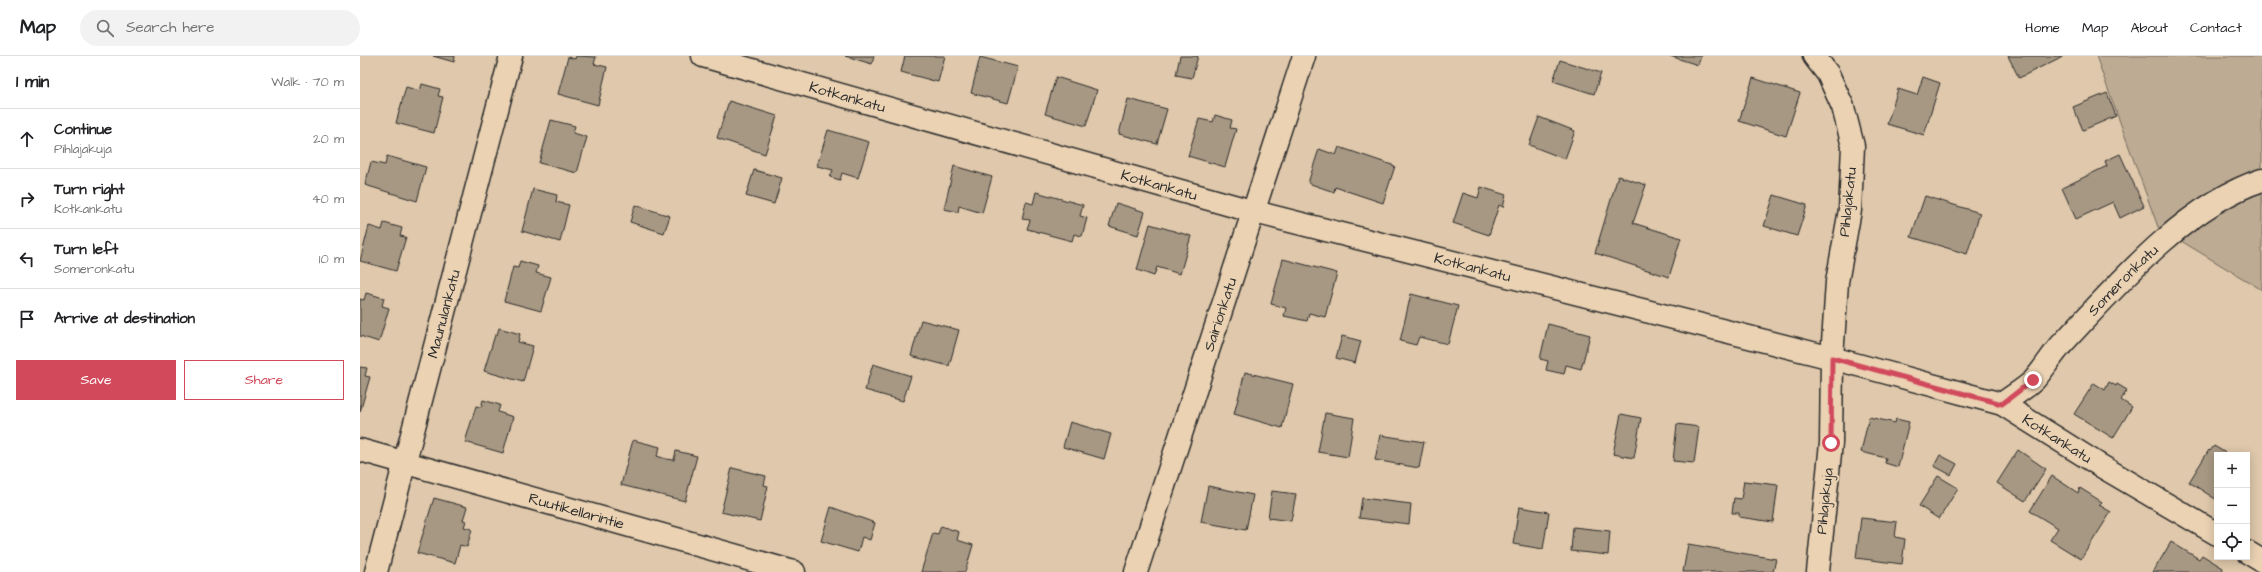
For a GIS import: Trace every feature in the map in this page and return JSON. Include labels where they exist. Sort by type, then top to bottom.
[{"type":"street","name":"Maunulankatu","points":[[376,572],[406,463],[511,56]]},
{"type":"street","name":"Kotkankatu","points":[[703,56],[1254,212],[1832,358],[2002,404],[2102,466],[2214,532]]},
{"type":"street","name":"Sairionkatu","points":[[1136,572],[1304,56]]},
{"type":"street","name":"Pihlajakatu","points":[[1814,56],[1828,74],[1843,107],[1853,146],[1850,210],[1837,282],[1832,358]]},
{"type":"street","name":"Someronkatu","points":[[2002,404],[2033,380],[2061,345],[2136,266],[2192,217],[2244,186],[2262,180]]},
{"type":"street","name":"Pihlajakuja","points":[[1818,572],[1831,443],[1832,358]]},
{"type":"street","name":"Ruutikellarintie","points":[[360,450],[751,566],[794,572]]},
{"type":"street","points":[[2250,554],[2262,561]]},
{"type":"shaded area","points":[[2096,56],[2262,56],[2262,290],[2158,227]]},
{"type":"building","points":[[433,56],[455,56],[454,62]]},
{"type":"building","points":[[576,56],[596,57],[594,64],[607,67],[598,105],[558,94],[568,57],[575,59]]},
{"type":"building","points":[[845,56],[874,56],[872,64]]},
{"type":"building","points":[[905,56],[945,56],[938,82],[901,72]]},
{"type":"building","points":[[1180,56],[1198,56],[1192,78],[1176,75]]},
{"type":"building","points":[[1670,56],[1701,56],[1698,65]]},
{"type":"building","points":[[2008,56],[2063,56],[2019,78]]},
{"type":"building","points":[[980,57],[1018,67],[1008,103],[971,93]]},
{"type":"building","points":[[1560,60],[1601,73],[1594,94],[1553,81]]},
{"type":"building","points":[[1056,77],[1097,90],[1086,126],[1045,114]]},
{"type":"building","points":[[1923,77],[1940,83],[1924,135],[1887,124],[1898,89],[1917,95]]},
{"type":"building","points":[[1753,78],[1800,93],[1786,136],[1739,121]]},
{"type":"building","points":[[422,84],[440,89],[438,96],[443,97],[434,133],[396,123],[406,87],[420,91]]},
{"type":"building","points":[[2107,93],[2116,116],[2083,130],[2073,107]]},
{"type":"building","points":[[1128,99],[1167,109],[1157,144],[1119,134]]},
{"type":"building","points":[[729,101],[777,116],[765,154],[717,138]]},
{"type":"building","points":[[1215,115],[1232,120],[1230,128],[1236,129],[1225,167],[1188,156],[1199,119],[1213,122]]},
{"type":"building","points":[[1539,117],[1575,131],[1565,159],[1529,145]]},
{"type":"building","points":[[551,120],[575,126],[573,133],[587,137],[577,173],[539,163]]},
{"type":"building","points":[[828,130],[869,142],[858,178],[842,173],[840,180],[830,177],[833,170],[817,166]]},
{"type":"building","points":[[1339,147],[1395,166],[1383,203],[1335,187],[1334,192],[1308,183],[1319,149],[1336,155]]},
{"type":"building","points":[[2120,154],[2144,206],[2120,218],[2113,202],[2076,219],[2062,188],[2107,166],[2105,161]]},
{"type":"building","points":[[387,156],[426,167],[417,201],[365,185],[371,162],[385,165]]},
{"type":"building","points":[[954,166],[992,177],[982,213],[959,206],[958,212],[944,209]]},
{"type":"building","points":[[754,170],[782,178],[774,204],[746,196]]},
{"type":"building","points":[[1618,176],[1646,185],[1633,223],[1681,238],[1669,277],[1595,253]]},
{"type":"building","points":[[1481,187],[1506,195],[1503,207],[1499,205],[1489,235],[1453,223],[1463,193],[1478,198]]},
{"type":"building","points":[[533,189],[557,195],[556,202],[569,205],[560,242],[522,231]]},
{"type":"building","points":[[1036,192],[1083,205],[1080,216],[1087,218],[1082,236],[1074,234],[1072,241],[1027,229],[1030,220],[1022,219],[1026,202],[1033,204]]},
{"type":"building","points":[[1774,195],[1807,205],[1797,236],[1764,226]]},
{"type":"building","points":[[1925,196],[1980,213],[1967,254],[1911,237]]},
{"type":"building","points":[[1116,203],[1145,212],[1138,235],[1109,226]]},
{"type":"building","points":[[635,205],[670,216],[664,233],[630,222]]},
{"type":"building","points":[[384,223],[402,228],[400,236],[406,237],[396,271],[360,261],[369,226],[382,230]]},
{"type":"building","points":[[1150,224],[1191,236],[1180,274],[1157,267],[1154,276],[1137,270]]},
{"type":"building","points":[[1283,259],[1337,273],[1325,317],[1309,313],[1307,321],[1284,316],[1286,308],[1271,304]]},
{"type":"building","points":[[520,261],[538,266],[536,273],[551,277],[541,311],[504,301],[513,267],[518,268]]},
{"type":"building","points":[[366,293],[384,298],[382,306],[389,308],[379,342],[360,336],[360,299],[364,300]]},
{"type":"building","points":[[1411,294],[1458,306],[1448,344],[1419,337],[1416,345],[1400,341]]},
{"type":"building","points":[[921,320],[959,330],[949,366],[911,356]]},
{"type":"building","points":[[1548,324],[1590,335],[1581,369],[1566,365],[1564,374],[1546,370],[1548,361],[1540,359]]},
{"type":"building","points":[[499,328],[520,334],[518,342],[533,346],[523,382],[484,371],[495,335],[497,335]]},
{"type":"building","points":[[1342,336],[1361,341],[1355,363],[1336,358]]},
{"type":"building","points":[[873,364],[911,376],[903,401],[865,390]]},
{"type":"building","points":[[360,367],[367,368],[365,376],[370,377],[360,412]]},
{"type":"building","points":[[1245,372],[1293,384],[1282,428],[1234,414]]},
{"type":"building","points":[[2109,382],[2116,386],[2117,384],[2127,390],[2121,400],[2132,407],[2113,438],[2074,414],[2094,383],[2105,390]]},
{"type":"building","points":[[483,400],[500,405],[498,412],[513,417],[503,453],[465,442],[476,406],[481,407]]},
{"type":"building","points":[[1325,413],[1354,418],[1348,457],[1318,452]]},
{"type":"building","points":[[1621,414],[1641,418],[1634,458],[1613,454]]},
{"type":"building","points":[[1869,417],[1895,423],[1896,419],[1909,422],[1898,467],[1885,463],[1886,458],[1861,452]]},
{"type":"building","points":[[1070,422],[1111,434],[1104,459],[1063,447]]},
{"type":"building","points":[[1677,424],[1699,427],[1694,463],[1673,461]]},
{"type":"building","points":[[1380,435],[1424,442],[1419,468],[1375,460]]},
{"type":"building","points":[[633,440],[660,447],[657,456],[666,459],[674,460],[676,451],[697,456],[685,501],[621,485]]},
{"type":"building","points":[[2214,446],[2224,452],[2214,452],[2214,498],[2189,482],[2209,450],[2210,451]]},
{"type":"building","points":[[2018,450],[2046,469],[2025,501],[1997,483]]},
{"type":"building","points":[[1940,455],[1957,464],[1951,475],[1934,466]]},
{"type":"building","points":[[732,468],[766,476],[764,485],[768,486],[760,521],[721,512]]},
{"type":"building","points":[[1938,476],[1958,488],[1939,519],[1919,506]]},
{"type":"building","points":[[2052,476],[2078,493],[2080,488],[2102,502],[2099,505],[2111,512],[2081,559],[2050,540],[2058,528],[2030,511]]},
{"type":"building","points":[[1744,481],[1778,485],[1773,522],[1739,517],[1739,513],[1732,513],[1734,498],[1741,499]]},
{"type":"building","points":[[1208,486],[1253,495],[1246,530],[1201,522]]},
{"type":"building","points":[[1272,491],[1296,494],[1291,521],[1268,518]]},
{"type":"building","points":[[434,498],[467,507],[463,520],[466,521],[464,527],[472,529],[467,547],[460,545],[455,563],[417,553]]},
{"type":"building","points":[[1362,498],[1411,504],[1409,524],[1359,518]]},
{"type":"building","points":[[831,507],[875,523],[870,540],[862,537],[858,552],[821,541]]},
{"type":"building","points":[[1519,507],[1549,512],[1543,549],[1513,544]]},
{"type":"building","points":[[1861,518],[1897,522],[1895,537],[1905,539],[1902,564],[1856,558]]},
{"type":"building","points":[[941,526],[959,532],[957,540],[973,545],[965,572],[921,572],[933,533],[938,534]]},
{"type":"building","points":[[1573,527],[1610,531],[1608,555],[1571,551]]},
{"type":"building","points":[[2171,542],[2199,559],[2202,555],[2223,568],[2222,572],[2153,572]]},
{"type":"building","points":[[1688,544],[1776,559],[1773,572],[1683,572]]},
{"type":"route","points":[[1831,443],[1832,358],[2002,404],[2033,380]]}]
